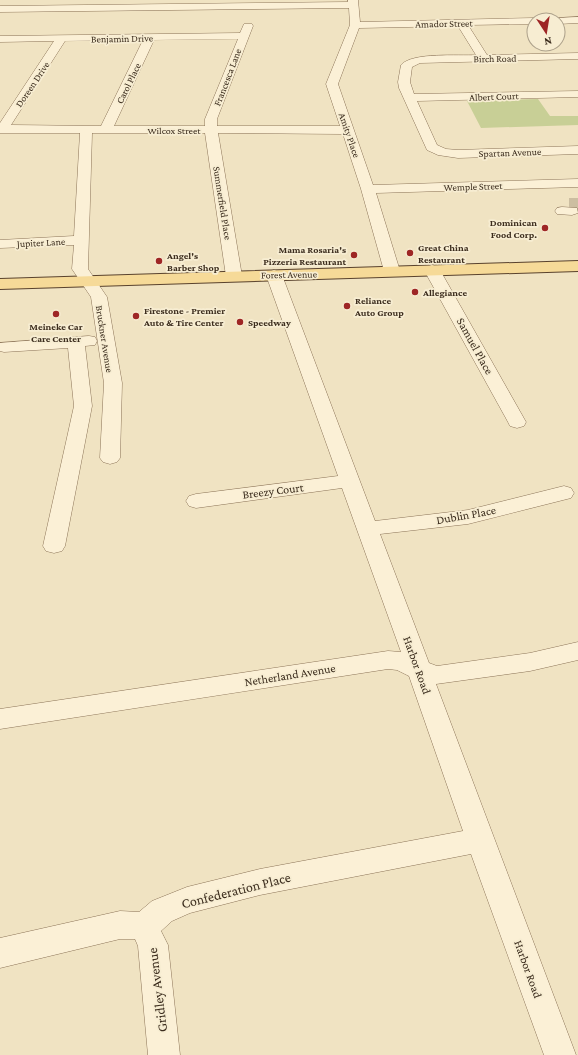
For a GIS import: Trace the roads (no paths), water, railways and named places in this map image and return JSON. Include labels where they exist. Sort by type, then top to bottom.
[{"type":"main road","name":"Forest Avenue","points":[[0,284],[578,266]]},
{"type":"street","points":[[0,9],[353,2]]},
{"type":"street","name":"Amity Place","points":[[353,2],[355,25],[332,84],[368,189],[392,271]]},
{"type":"street","points":[[566,21],[578,20]]},
{"type":"street","name":"Amador Street","points":[[355,25],[526,21]]},
{"type":"street","points":[[461,22],[483,58]]},
{"type":"street","name":"Benjamin Drive","points":[[0,39],[150,37],[246,31]]},
{"type":"street","name":"Francesca Lane","points":[[211,130],[211,119],[246,31]]},
{"type":"street","name":"Carol Place","points":[[106,129],[150,37]]},
{"type":"street","name":"Doreen Drive","points":[[1,129],[62,38]]},
{"type":"street","name":"Birch Road","points":[[410,98],[404,82],[406,65],[412,61],[483,58],[578,57]]},
{"type":"street","name":"Albert Court","points":[[410,98],[578,94]]},
{"type":"street","name":"Spartan Avenue","points":[[410,98],[432,147],[443,152],[458,154],[578,150]]},
{"type":"street","name":"Wilcox Street","points":[[1,129],[348,130]]},
{"type":"street","name":"Bruckner Avenue","points":[[86,130],[80,269],[99,297],[113,383],[110,458]]},
{"type":"street","name":"Summerfield Place","points":[[211,130],[234,276]]},
{"type":"street","name":"Wemple Street","points":[[368,189],[578,183]]},
{"type":"street","name":"Jupiter Lane","points":[[0,244],[81,240]]},
{"type":"street","name":"Samuel Place","points":[[432,270],[517,422]]},
{"type":"street","name":"Harbor Road","points":[[274,275],[560,1055]]},
{"type":"street","points":[[4,347],[106,340]]},
{"type":"street","points":[[54,546],[83,406],[76,342]]},
{"type":"street","name":"Breezy Court","points":[[196,501],[349,481]]},
{"type":"street","name":"Dublin Place","points":[[366,529],[468,517],[564,493]]},
{"type":"street","name":"Netherland Avenue","points":[[0,719],[388,660],[401,661],[420,670],[437,675],[530,662],[578,651]]},
{"type":"street","name":"Confederation Place","points":[[144,927],[162,911],[187,900],[260,882],[480,840]]},
{"type":"street","points":[[0,953],[120,925],[144,927]]},
{"type":"street","name":"Gridley Avenue","points":[[144,927],[152,946],[164,1055]]},
{"type":"tunnel","points":[[569,205],[578,205]]},
{"type":"place","name":"Dominican Food Corp.","points":[[545,228]]},
{"type":"place","name":"Great China Restaurant","points":[[410,253]]},
{"type":"place","name":"Mama Rosaria's Pizzeria Restaurant","points":[[354,255]]},
{"type":"place","name":"Angel's Barber Shop","points":[[159,261]]},
{"type":"place","name":"Allegiance","points":[[415,292]]},
{"type":"place","name":"Reliance Auto Group","points":[[347,306]]},
{"type":"place","name":"Meineke Car Care Center","points":[[56,314]]},
{"type":"place","name":"Firestone - Premier Auto & Tire Center","points":[[136,316]]},
{"type":"place","name":"Speedway","points":[[240,322]]}]
